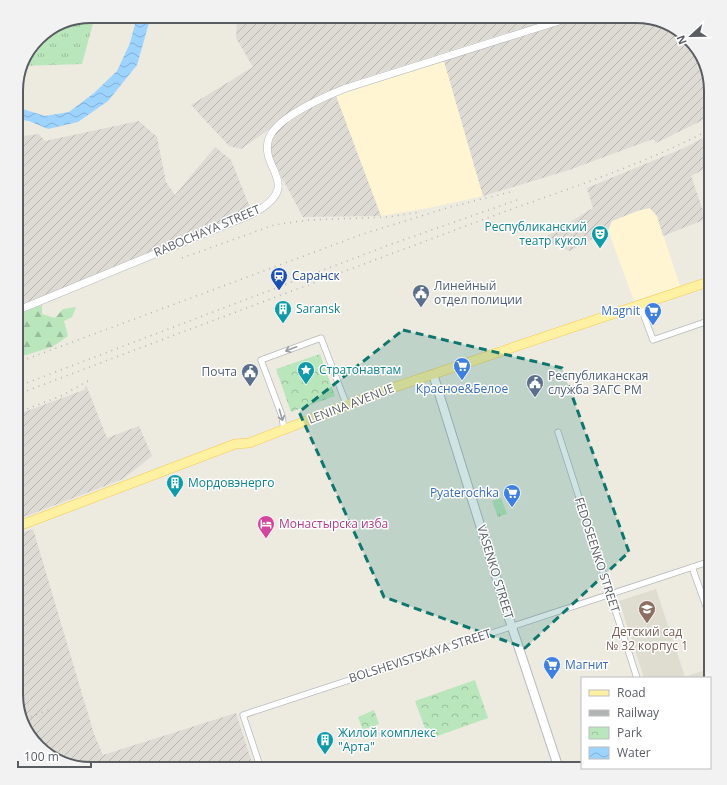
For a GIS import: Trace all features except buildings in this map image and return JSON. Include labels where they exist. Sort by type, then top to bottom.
[{"type":"main road","name":"LENINA AVENUE","points":[[23,524],[235,444],[249,443],[386,390],[704,283]]},
{"type":"main road","name":"VASENKO STREET","points":[[433,374],[512,626],[557,762]]},
{"type":"street","name":"RABOCHAYA STREET","points":[[23,308],[252,214],[269,203],[276,192],[278,183],[268,145],[271,134],[282,122],[310,104],[346,88],[554,23]]},
{"type":"street","points":[[640,305],[653,340],[704,322]]},
{"type":"street","points":[[284,430],[282,416],[262,360],[321,338],[347,406]]},
{"type":"street","name":"FEDOSEENKO STREET","points":[[558,432],[637,677]]},
{"type":"street","name":"BOLSHEVISTSKAYA STREET","points":[[260,762],[244,715],[704,563]]},
{"type":"street","points":[[692,567],[704,600]]},
{"type":"highlighted area","points":[[403,330],[562,368],[629,552],[525,648],[384,597],[299,412]]},
{"type":"shaded area","points":[[237,23],[538,23],[354,81],[319,95],[241,149],[229,146],[191,105],[253,67],[236,38]]},
{"type":"shaded area","points":[[562,23],[649,24],[671,33],[671,56],[694,56],[703,78],[704,119],[656,143],[653,139],[569,170],[483,196],[444,61]]},
{"type":"shaded area","points":[[444,61],[483,196],[434,207],[381,216],[336,96]]},
{"type":"shaded area","points":[[336,96],[381,216],[303,217],[275,165],[271,153],[271,142],[275,132],[283,124],[299,114]]},
{"type":"shaded area","points":[[139,121],[157,137],[166,182],[175,195],[215,147],[231,160],[251,210],[23,304],[23,136],[39,134],[45,141]]},
{"type":"shaded area","points":[[704,138],[704,169],[691,176],[704,213],[704,220],[663,236],[657,216],[650,208],[640,210],[612,221],[608,230],[570,251],[549,242],[547,236],[593,208],[587,188],[684,148]]},
{"type":"shaded area","points":[[650,208],[657,216],[680,286],[634,301],[608,230],[612,221],[640,210]]},
{"type":"shaded area","points":[[86,385],[107,438],[139,426],[152,456],[123,479],[23,517],[23,412],[84,390]]},
{"type":"shaded area","points":[[33,529],[94,734],[103,755],[236,713],[252,762],[91,762],[73,760],[61,755],[43,742],[30,724],[24,707],[23,533]]},
{"type":"shaded area","name":"Детский сад № 32 корпус 1","points":[[656,589],[685,677],[644,677],[619,601]]},
{"type":"shaded area","name":"Детский сад № 32 корпус 1","points":[[704,670],[704,677],[685,677]]},
{"type":"green space","points":[[93,23],[82,64],[28,66],[37,50],[46,40],[57,32],[78,24]]},
{"type":"green space","points":[[42,305],[42,314],[55,318],[63,309],[76,307],[72,317],[64,321],[68,336],[52,347],[23,356],[23,312]]},
{"type":"green space","points":[[320,354],[335,396],[291,412],[276,369]]},
{"type":"green space","points":[[501,498],[507,514],[498,517],[492,501]]},
{"type":"green space","points":[[475,680],[488,718],[429,739],[415,701]]},
{"type":"green space","points":[[374,710],[379,724],[363,730],[358,717]]},
{"type":"water","points":[[135,23],[149,23],[137,65],[108,101],[78,122],[48,129],[23,120],[23,109],[45,116],[69,112],[94,93],[117,71],[130,43]]},
{"type":"railway","points":[[23,392],[471,224],[623,169],[704,132]]},
{"type":"railway","points":[[23,360],[363,234],[450,207],[510,192]]},
{"type":"railway","points":[[23,384],[389,245],[520,199]]},
{"type":"railway","points":[[182,258],[274,225],[308,220],[388,217],[420,212]]},
{"type":"railway","points":[[23,410],[61,396],[88,381]]},
{"type":"railway","points":[[28,718],[51,709]]},
{"type":"place","name":"Республиканский театр кукол","points":[[600,249]]},
{"type":"place","name":"Саранск","points":[[279,291]]},
{"type":"place","name":"Линейный отдел полиции","points":[[421,308]]},
{"type":"place","name":"Saransk","points":[[283,324]]},
{"type":"place","name":"Magnit","points":[[653,326]]},
{"type":"place","name":"Красное&Белое","points":[[462,381]]},
{"type":"place","name":"Стратонавтам","points":[[306,385]]},
{"type":"place","name":"Почта","points":[[250,387]]},
{"type":"place","name":"Республиканская служба ЗАГС РМ","points":[[535,398]]},
{"type":"place","name":"Мордовэнерго","points":[[175,498]]},
{"type":"place","name":"Pyaterochka","points":[[512,508]]},
{"type":"place","name":"Монастырска изба","points":[[266,539]]},
{"type":"place","name":"Детский сад № 32 корпус 1","points":[[647,624]]},
{"type":"place","name":"Магнит","points":[[552,680]]},
{"type":"place","name":"Жилой комплекс \"Арта\"","points":[[325,755]]}]
